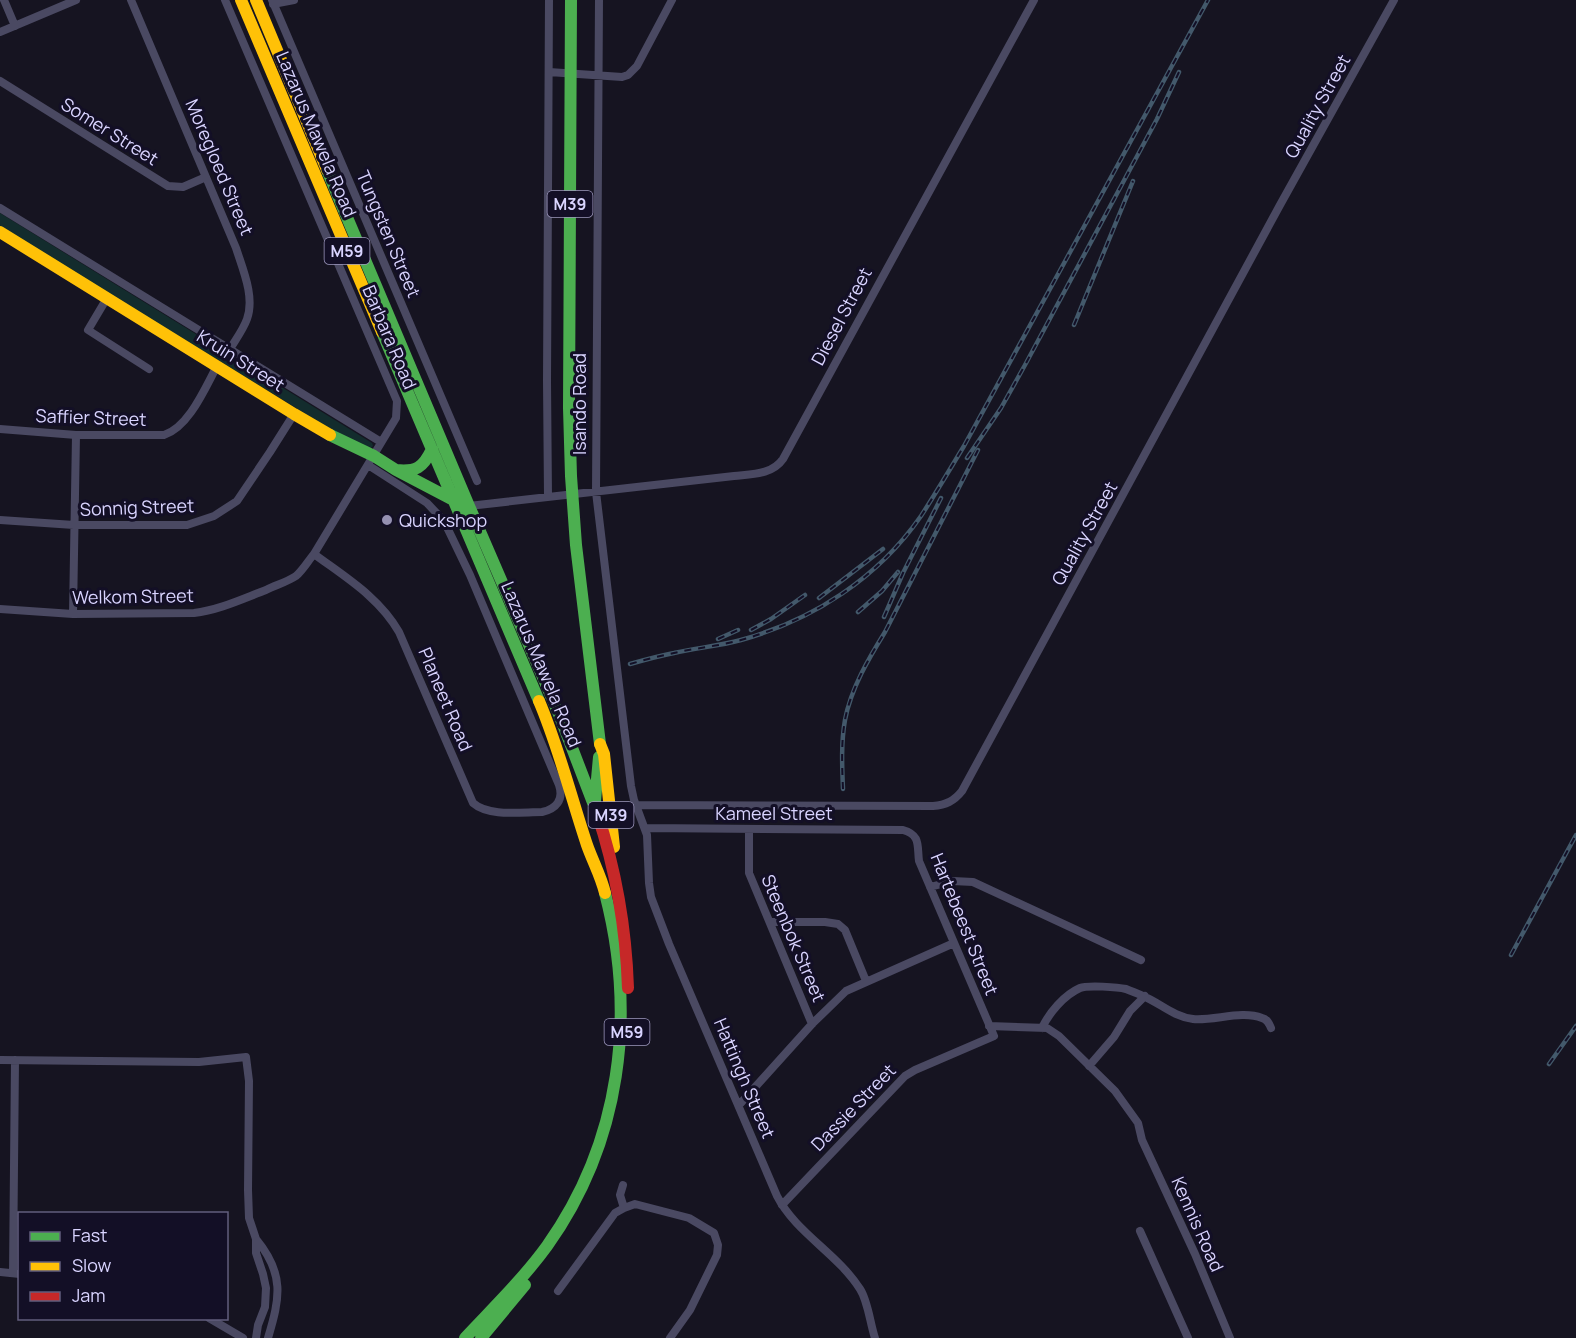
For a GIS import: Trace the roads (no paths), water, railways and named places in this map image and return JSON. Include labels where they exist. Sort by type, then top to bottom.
[{"type":"main road","name":"Lazarus Mawela Road","points":[[241,0],[548,722],[566,771],[589,851],[599,872],[614,934],[621,991],[620,1048],[617,1073],[606,1120],[587,1173],[557,1231],[524,1275],[465,1338]]},
{"type":"main road","name":"Lazarus Mawela Road","points":[[256,0],[559,714],[595,806],[608,845],[618,887],[627,956],[629,996],[625,1064],[616,1108],[605,1144],[586,1191],[564,1231],[534,1273],[481,1338]]},
{"type":"main road","name":"Isando Road","points":[[571,0],[569,408],[576,545],[600,744],[595,806]]},
{"type":"main road","name":"Kruin Street","points":[[0,232],[371,460],[396,470],[454,501],[469,506]]},
{"type":"main road","points":[[396,470],[409,471],[419,468],[428,459],[432,449]]},
{"type":"main road","name":"Isando Road","points":[[600,744],[604,754],[609,789],[618,887]]},
{"type":"main road","name":"M39","points":[[595,806],[599,872]]},
{"type":"street","points":[[4,0],[15,26]]},
{"type":"street","points":[[0,32],[76,0]]},
{"type":"street","name":"Moregloed Street","points":[[131,0],[236,248],[249,293],[248,315],[230,349]]},
{"type":"street","name":"Barbara Road","points":[[225,0],[398,401],[396,418],[371,460]]},
{"type":"street","points":[[273,2],[294,0]]},
{"type":"street","name":"Isando Road","points":[[548,497],[549,0]]},
{"type":"street","name":"Isando Road","points":[[598,0],[596,492],[631,786],[637,805]]},
{"type":"street","points":[[549,72],[614,77],[628,75],[633,71],[672,0]]},
{"type":"street","name":"Diesel Street","points":[[572,494],[760,473],[771,470],[780,463],[1034,0]]},
{"type":"street","name":"Quality Street","points":[[637,805],[933,806],[947,804],[957,797],[969,779],[1280,205],[1394,0]]},
{"type":"street","name":"Tungsten Street","points":[[273,2],[477,481]]},
{"type":"street","name":"Somer Street","points":[[0,81],[171,187],[189,186],[206,177]]},
{"type":"street","name":"Kruin Street","points":[[0,208],[381,442]]},
{"type":"street","points":[[107,298],[88,330],[149,369]]},
{"type":"street","name":"Saffier Street","points":[[0,429],[76,435],[161,436],[171,433],[188,416],[217,366]]},
{"type":"street","name":"Sonnig Street","points":[[0,520],[74,525],[187,525],[214,516],[232,505],[244,492],[294,414]]},
{"type":"street","points":[[74,614],[76,435]]},
{"type":"street","name":"Welkom Street","points":[[0,609],[74,614],[184,614],[209,611],[234,603],[288,580],[303,569],[371,460]]},
{"type":"street","name":"Planeet Road","points":[[314,554],[370,595],[387,612],[399,632],[473,803],[488,812],[542,812],[558,803],[561,794],[559,785],[470,575],[444,521],[427,503],[371,460]]},
{"type":"street","points":[[469,506],[572,494]]},
{"type":"street","name":"Hattingh Street","points":[[637,805],[648,842],[651,897],[669,944],[782,1205],[798,1225],[842,1267],[860,1288],[865,1299],[874,1338]]},
{"type":"street","name":"Kameel Street","points":[[645,828],[903,830]]},
{"type":"street","name":"Steenbok Street","points":[[749,829],[749,873],[813,1024]]},
{"type":"street","name":"Hartebeest Street","points":[[903,830],[915,836],[919,861],[994,1036]]},
{"type":"street","points":[[930,887],[959,880],[973,882],[1141,960]]},
{"type":"street","points":[[770,922],[825,921],[838,924],[845,930],[866,981]]},
{"type":"street","points":[[739,1105],[846,991],[954,943]]},
{"type":"street","points":[[990,1026],[1042,1028],[1047,1016],[1082,987],[1125,988],[1184,1017],[1195,1019],[1251,1016],[1263,1018],[1268,1021],[1271,1028]]},
{"type":"street","points":[[1089,1066],[1114,1037],[1130,1011],[1145,996]]},
{"type":"street","name":"Kennis Road","points":[[1042,1028],[1052,1030],[1059,1036],[1115,1091],[1138,1123],[1142,1140],[1195,1254],[1230,1338]]},
{"type":"street","name":"Dassie Street","points":[[782,1205],[905,1076],[994,1036]]},
{"type":"street","points":[[0,1060],[199,1062],[246,1057],[249,1081],[249,1218],[256,1239],[256,1253],[265,1280],[266,1298],[256,1338]]},
{"type":"street","points":[[0,1272],[16,1274],[15,1060]]},
{"type":"street","points":[[623,1185],[620,1195],[624,1208]]},
{"type":"street","points":[[558,1291],[615,1213],[635,1204],[689,1218],[714,1233],[718,1245],[717,1256],[690,1310],[670,1338]]},
{"type":"street","points":[[1140,1231],[1188,1338]]},
{"type":"street","points":[[256,1239],[266,1251],[278,1286],[277,1305],[268,1338]]},
{"type":"street","points":[[212,1320],[243,1338]]},
{"type":"railway","points":[[630,664],[741,640],[793,621],[842,594],[885,559],[904,538],[921,516],[964,446],[1208,0]]},
{"type":"railway","points":[[967,458],[1001,408],[1025,365],[1157,119],[1179,72]]},
{"type":"railway","points":[[1074,325],[1133,181]]},
{"type":"railway","points":[[843,789],[844,728],[856,685],[978,450]]},
{"type":"railway","points":[[884,617],[903,573],[941,498]]},
{"type":"railway","points":[[819,598],[883,549]]},
{"type":"railway","points":[[858,612],[882,591],[898,572]]},
{"type":"railway","points":[[751,630],[805,595]]},
{"type":"railway","points":[[718,639],[738,630]]},
{"type":"railway","points":[[1511,955],[1576,835]]},
{"type":"railway","points":[[1549,1064],[1576,1026]]},
{"type":"place","name":"Quickshop","points":[[387,520]]}]
